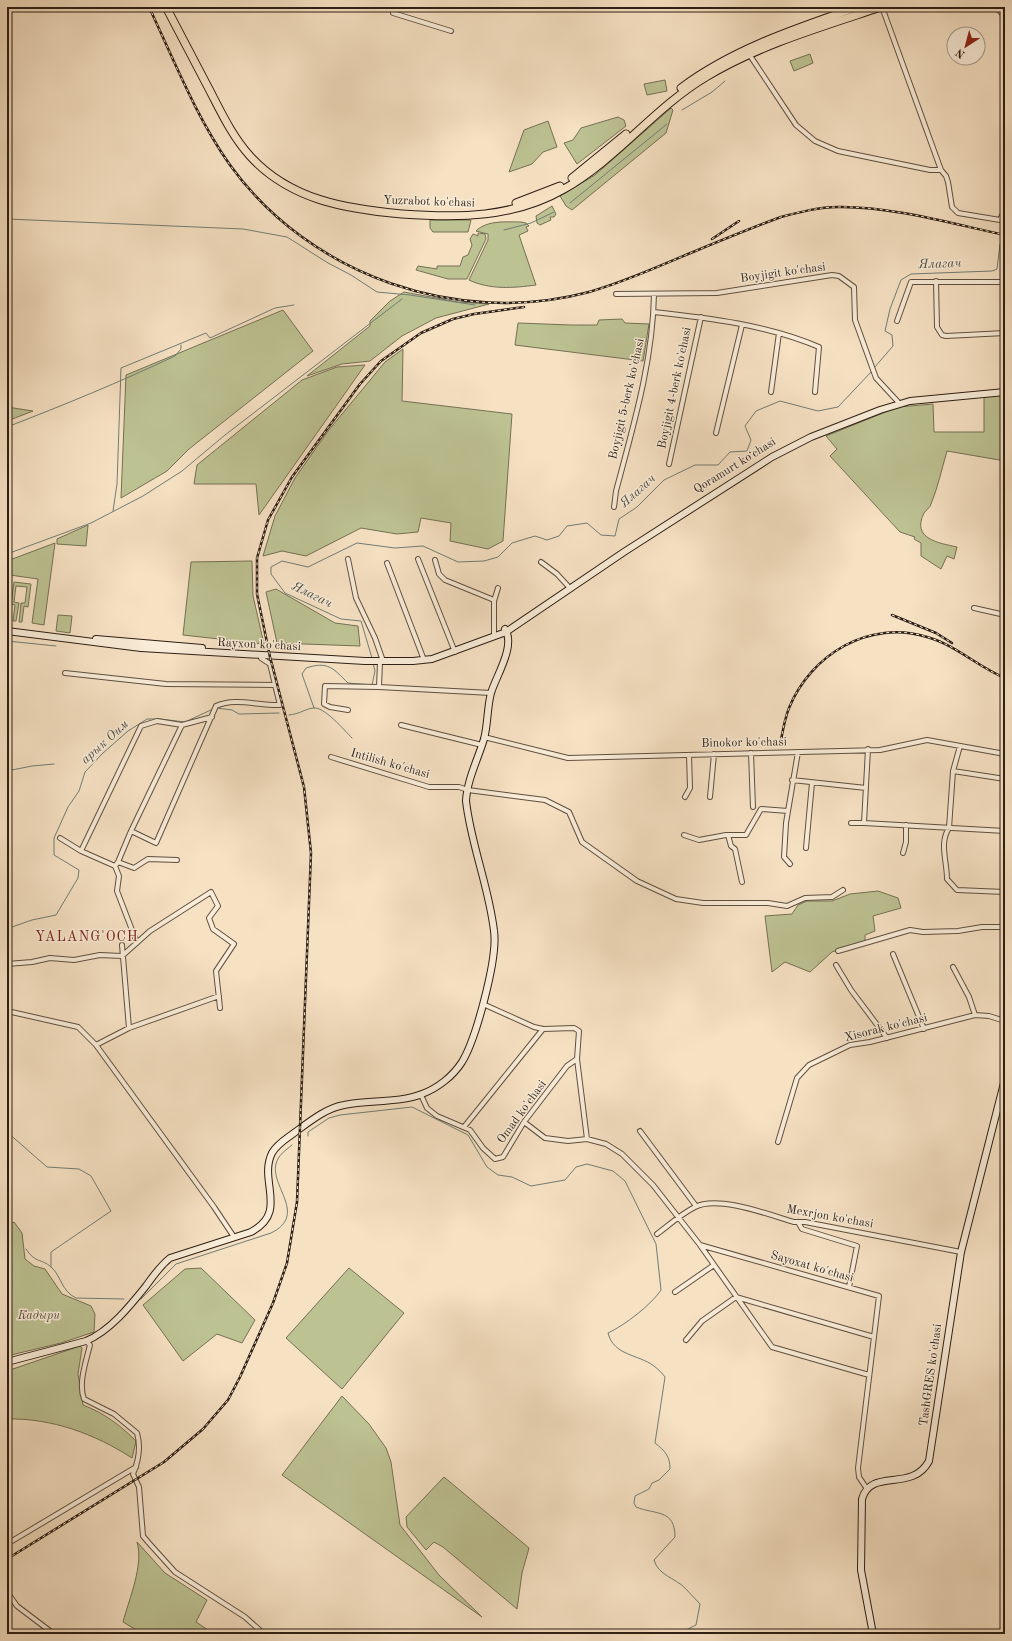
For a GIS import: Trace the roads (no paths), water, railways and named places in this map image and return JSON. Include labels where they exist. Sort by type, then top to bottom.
[{"type":"main road","name":"Yuzrabot ko'chasi","points":[[166,7],[237,139],[262,168],[294,190],[319,200],[352,208],[446,217],[498,213],[549,194],[587,168],[707,70],[735,55],[858,7]]},
{"type":"main road","name":"Yuzrabot ko'chasi","points":[[171,7],[241,138],[265,165],[282,178],[299,188],[319,196],[347,203],[403,210],[449,212],[495,209],[549,194]]},
{"type":"main road","name":"Yuzrabot ko'chasi","points":[[674,96],[707,76],[749,54],[881,7]]},
{"type":"main road","name":"Qoramurt koʻchasi","points":[[505,631],[635,543],[782,449],[820,431],[900,402],[919,397],[1005,391]]},
{"type":"main road","name":"Qoramurt koʻchasi","points":[[505,631],[568,586],[623,551]]},
{"type":"main road","name":"Rayxon ko'chasi","points":[[7,628],[142,644],[261,654]]},
{"type":"main road","name":"Rayxon ko'chasi","points":[[7,631],[141,648],[380,660],[423,659],[455,651],[505,631]]},
{"type":"main road","points":[[7,1362],[86,1341],[106,1330],[170,1258],[234,1237],[255,1229],[263,1223],[269,1215],[271,1200],[269,1171],[271,1157],[277,1146],[311,1121],[339,1106],[421,1095],[445,1080],[461,1063],[467,1052],[493,962],[495,934],[466,801],[484,737],[491,693],[508,649],[505,631]]},
{"type":"main road","name":"TashGRES ko'chasi","points":[[867,1489],[878,1482],[916,1476],[929,1461],[961,1252],[1005,1079]]},
{"type":"main road","points":[[867,1489],[862,1497],[861,1507],[861,1570],[873,1634]]},
{"type":"street","points":[[394,7],[394,13],[451,31]]},
{"type":"street","points":[[881,7],[941,170],[946,176],[952,207],[958,213],[1000,220],[1005,209]]},
{"type":"street","points":[[996,7],[1005,17]]},
{"type":"street","points":[[749,54],[796,125],[815,141],[838,151],[930,170],[941,170]]},
{"type":"street","name":"Boyjigit ko'chasi","points":[[654,294],[717,293],[832,275],[839,276],[854,287],[855,320],[876,378],[900,402]]},
{"type":"street","points":[[936,281],[937,327],[942,335],[1005,333]]},
{"type":"street","points":[[897,321],[911,282],[1005,282]]},
{"type":"street","points":[[616,294],[654,294]]},
{"type":"street","name":"Boyjigit 5-berk ko'chasi","points":[[614,507],[616,491],[646,364],[653,325],[654,294]]},
{"type":"street","points":[[654,312],[701,317],[742,325],[799,338],[819,347],[815,392]]},
{"type":"street","name":"Boyjigit 4-berk ko'chasi","points":[[669,464],[701,317]]},
{"type":"street","points":[[716,433],[742,325]]},
{"type":"street","points":[[771,392],[779,333]]},
{"type":"street","points":[[348,559],[356,598],[367,617],[380,660],[379,686]]},
{"type":"street","points":[[418,559],[455,651]]},
{"type":"street","points":[[435,560],[439,574],[444,580],[494,600]]},
{"type":"street","points":[[542,562],[557,574],[568,586]]},
{"type":"street","points":[[387,563],[423,659]]},
{"type":"street","points":[[494,636],[494,600],[498,588]]},
{"type":"street","points":[[974,608],[1005,616]]},
{"type":"street","points":[[131,831],[156,843],[190,762],[213,716],[216,706],[226,701],[280,705],[270,664],[263,660],[261,654]]},
{"type":"street","points":[[65,673],[166,684],[275,685]]},
{"type":"street","points":[[348,710],[330,707],[324,704],[325,686],[379,686],[491,693]]},
{"type":"street","points":[[81,851],[141,726],[157,721],[182,725],[213,716]]},
{"type":"street","points":[[115,866],[182,725]]},
{"type":"street","points":[[401,725],[482,745]]},
{"type":"street","name":"Binokor ko'chasi","points":[[484,737],[568,758],[868,749],[880,750],[927,740],[1005,754]]},
{"type":"street","points":[[960,746],[953,771],[949,828],[945,834],[943,848],[947,862],[947,879],[957,890],[1005,892]]},
{"type":"street","points":[[864,823],[868,749]]},
{"type":"street","points":[[790,864],[784,857],[792,780],[798,752]]},
{"type":"street","points":[[751,753],[753,807]]},
{"type":"street","points":[[710,797],[714,754]]},
{"type":"street","points":[[685,797],[690,788],[689,755]]},
{"type":"street","name":"Intilish ko'chasi","points":[[332,757],[429,786],[459,787],[468,790],[544,800],[568,812],[582,842],[637,881],[676,899],[703,904],[768,903],[787,906],[805,898],[832,897],[843,890]]},
{"type":"street","points":[[953,771],[1005,779]]},
{"type":"street","points":[[792,780],[866,788]]},
{"type":"street","points":[[806,848],[812,782]]},
{"type":"street","points":[[684,835],[699,840],[728,835],[746,836],[761,810],[788,811]]},
{"type":"street","points":[[850,824],[864,823],[1005,831]]},
{"type":"street","points":[[902,853],[906,842],[906,825]]},
{"type":"street","points":[[728,835],[731,846],[735,849],[742,882]]},
{"type":"street","points":[[60,838],[81,851],[115,866],[119,876],[117,891],[137,942]]},
{"type":"street","points":[[118,862],[134,868],[148,859],[177,860]]},
{"type":"street","points":[[7,964],[32,962],[50,958],[74,960],[100,955],[122,956],[150,931],[211,892],[218,906],[209,918],[213,929],[234,944],[216,971],[220,1008]]},
{"type":"street","points":[[838,951],[910,930],[937,932],[1005,926]]},
{"type":"street","points":[[122,945],[129,1028]]},
{"type":"street","points":[[893,954],[924,1029]]},
{"type":"street","points":[[836,965],[851,990],[887,1038]]},
{"type":"street","points":[[953,967],[969,997],[975,1015]]},
{"type":"street","points":[[96,1046],[129,1028],[219,996]]},
{"type":"street","points":[[482,1004],[534,1027],[543,1029],[574,1028],[579,1032],[577,1058],[586,1139]]},
{"type":"street","points":[[7,1011],[78,1027],[96,1046],[214,1207],[234,1237]]},
{"type":"street","name":"Xisorak ko'chasi","points":[[778,1142],[797,1078],[809,1065],[850,1045],[887,1038],[975,1015],[989,1016],[1005,1021]]},
{"type":"street","points":[[464,1127],[543,1029]]},
{"type":"street","name":"Omad ko'chasi","points":[[421,1095],[427,1108],[437,1116],[470,1130],[483,1148],[495,1158],[503,1156],[524,1122],[567,1066],[577,1058]]},
{"type":"street","points":[[524,1122],[545,1138],[568,1141],[586,1139],[606,1144],[622,1154],[653,1185],[700,1245],[772,1347],[869,1375]]},
{"type":"street","points":[[640,1131],[696,1206]]},
{"type":"street","name":"Mexrjon ko'chasi","points":[[657,1234],[696,1206],[712,1203],[732,1206],[798,1222],[961,1252]]},
{"type":"street","points":[[798,1222],[802,1229],[857,1246],[849,1287]]},
{"type":"street","name":"Sayoxat ko'chasi","points":[[700,1245],[879,1296],[858,1468],[859,1477],[867,1489]]},
{"type":"street","points":[[675,1292],[714,1265]]},
{"type":"street","points":[[736,1297],[874,1337]]},
{"type":"street","points":[[686,1340],[702,1321],[736,1297]]},
{"type":"street","points":[[86,1341],[90,1345],[84,1368],[83,1397],[88,1402],[114,1414],[137,1433],[139,1449],[133,1474],[139,1487],[143,1536],[175,1572],[245,1617],[264,1634]]},
{"type":"street","points":[[7,1544],[136,1466]]},
{"type":"street","points":[[7,1592],[18,1606],[54,1634]]},
{"type":"waterway","points":[[682,110],[712,92],[725,81]]},
{"type":"waterway","points":[[570,203],[667,124]]},
{"type":"waterway","points":[[504,230],[531,223],[554,212]]},
{"type":"waterway","points":[[7,219],[243,229],[287,237],[377,292],[410,295],[475,305]]},
{"type":"waterway","name":"Ялагач","points":[[874,368],[893,346],[892,335],[885,331],[890,309],[901,280],[911,274],[992,271],[997,269],[1000,244]]},
{"type":"waterway","points":[[7,554],[91,523],[143,496],[182,471],[225,435],[402,299]]},
{"type":"waterway","points":[[113,511],[117,484],[121,368],[206,333],[210,338],[275,308],[294,305]]},
{"type":"waterway","points":[[7,427],[92,393],[175,356],[181,349],[181,345]]},
{"type":"waterway","name":"Ялагач","points":[[372,658],[361,621],[341,619],[285,593],[271,574],[271,567],[282,561],[308,567],[357,543],[395,548],[423,546],[458,562],[484,561],[498,557],[512,543],[535,536],[547,540],[559,536],[567,526],[587,523],[601,535],[615,536],[619,519],[637,507],[664,480],[695,465],[718,465],[730,452],[747,451],[751,440],[745,426],[756,411],[780,401],[818,411],[838,407],[872,371]]},
{"type":"waterway","points":[[7,641],[56,646]]},
{"type":"waterway","name":"Ялагач","points":[[314,708],[302,674],[306,668],[320,665],[330,667],[348,683],[372,685],[375,671],[373,663]]},
{"type":"waterway","name":"арык Оим","points":[[216,708],[232,710],[239,714],[279,713]]},
{"type":"waterway","name":"арык Оим","points":[[289,715],[318,708],[334,719],[352,738]]},
{"type":"waterway","name":"арык Оим","points":[[160,719],[185,722],[213,709]]},
{"type":"waterway","name":"арык Оим","points":[[7,925],[12,927],[32,920],[56,915],[78,878],[79,870],[54,855],[54,838],[68,807],[79,791],[85,772],[103,753],[128,731],[147,719],[156,719]]},
{"type":"waterway","points":[[7,771],[32,766],[54,764]]},
{"type":"waterway","points":[[308,1136],[308,1132],[329,1118],[340,1115],[412,1107],[468,1135],[487,1167],[498,1175],[512,1177],[531,1186],[565,1180],[576,1167],[587,1164],[613,1171],[625,1181],[656,1244],[661,1290],[657,1296],[637,1314],[608,1333],[615,1346],[627,1354],[648,1362],[665,1377],[655,1443],[666,1454],[670,1469],[659,1480],[652,1483],[649,1489],[635,1496],[634,1503],[636,1507],[663,1514],[672,1522],[675,1537],[654,1560],[656,1565],[663,1573],[685,1588],[700,1604],[696,1625],[678,1634]]},
{"type":"waterway","points":[[7,1132],[47,1167],[79,1169],[91,1176],[111,1211],[51,1252],[51,1267]]},
{"type":"waterway","points":[[141,1299],[176,1264],[271,1233],[282,1226],[287,1218],[287,1209],[278,1182],[276,1164],[284,1151],[292,1145]]},
{"type":"waterway","points":[[26,1249],[33,1257],[51,1267],[67,1291],[76,1298],[124,1299]]},
{"type":"railway","points":[[149,7],[186,88],[207,128],[230,165],[263,204],[301,237],[344,263],[390,283],[439,296],[489,303],[539,301],[589,292],[602,288],[629,279],[781,217],[824,208],[858,207],[879,209],[1005,235]]},
{"type":"railway","points":[[712,239],[739,221]]},
{"type":"railway","points":[[7,1559],[164,1462],[203,1429],[228,1400],[240,1377],[273,1303],[287,1263],[297,1202],[311,853],[304,787],[270,657],[257,594],[257,558],[268,520],[292,477],[360,384],[381,361],[421,333],[453,319],[474,314],[524,307]]},
{"type":"railway","points":[[892,615],[936,633],[952,643]]},
{"type":"railway","points":[[781,740],[789,708],[799,689],[812,672],[827,657],[864,637],[884,633],[906,633],[927,637],[948,645],[1005,678]]},
{"type":"district","name":"YALANG'OCH","points":[[87,937]]},
{"type":"park label","name":"Кадыри","points":[[39,1316]]}]
